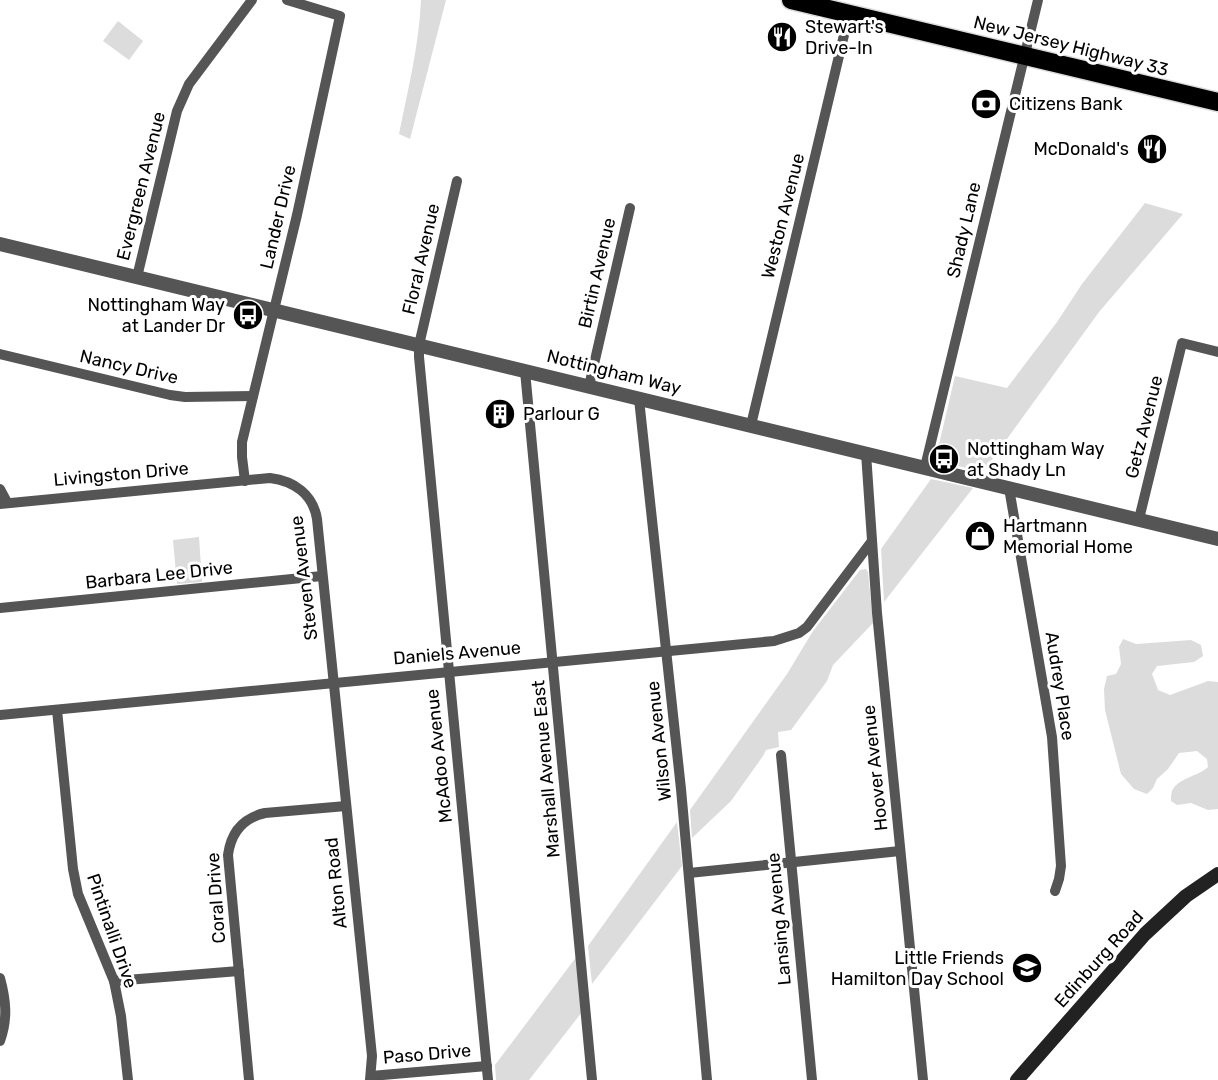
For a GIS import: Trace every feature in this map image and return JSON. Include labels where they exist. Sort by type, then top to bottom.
[{"type":"main road","name":"New Jersey Highway 33","points":[[791,0],[1218,102]]},
{"type":"main road","name":"Edinburg Road","points":[[1017,1080],[1145,934],[1186,896],[1218,874]]},
{"type":"street","name":"Evergreen Avenue","points":[[137,277],[182,98],[189,83],[252,0]]},
{"type":"street","name":"Lander Drive","points":[[245,481],[242,442],[297,215],[340,16],[287,0]]},
{"type":"street","name":"Shady Lane","points":[[925,467],[1038,0]]},
{"type":"street","name":"Weston Avenue","points":[[751,425],[849,14]]},
{"type":"street","name":"Floral Avenue","points":[[419,345],[457,181]]},
{"type":"street","name":"Birtin Avenue","points":[[589,386],[630,208]]},
{"type":"street","name":"Nottingham Way","points":[[0,244],[1218,539]]},
{"type":"street","name":"Getz Avenue","points":[[1139,519],[1182,343],[1218,352]]},
{"type":"street","name":"McAdoo Avenue","points":[[419,345],[488,1080]]},
{"type":"street","name":"Nancy Drive","points":[[0,354],[170,395],[253,396]]},
{"type":"street","name":"Marshall Avenue East","points":[[526,371],[593,1080]]},
{"type":"street","name":"Wilson Avenue","points":[[639,398],[667,651],[707,1080]]},
{"type":"street","name":"Hoover Avenue","points":[[866,453],[877,613],[922,1080]]},
{"type":"street","name":"Steven Avenue","points":[[245,481],[270,478],[290,483],[307,496],[316,511],[334,682]]},
{"type":"street","name":"Livingston Drive","points":[[4,503],[245,481]]},
{"type":"street","name":"Audrey Place","points":[[1009,488],[1052,737],[1061,866],[1055,891]]},
{"type":"street","points":[[0,489],[4,503]]},
{"type":"street","name":"Daniels Avenue","points":[[0,715],[774,641],[799,633],[807,627],[872,541]]},
{"type":"street","name":"Barbara Lee Drive","points":[[0,608],[322,576]]},
{"type":"street","name":"Alton Road","points":[[334,682],[372,1056],[371,1078]]},
{"type":"street","name":"Pintinalli Drive","points":[[57,710],[73,869],[78,894],[114,981],[128,1080]]},
{"type":"street","name":"Lansing Avenue","points":[[781,755],[812,1080]]},
{"type":"street","name":"Coral Drive","points":[[249,1080],[229,845],[240,826],[257,815],[346,806]]},
{"type":"street","points":[[689,873],[900,850]]},
{"type":"street","points":[[114,981],[239,971]]},
{"type":"street","points":[[0,978],[6,1008],[6,1020],[0,1041]]},
{"type":"street","name":"Paso Drive","points":[[371,1078],[487,1066]]},
{"type":"shaded area","points":[[421,0],[446,0],[410,139],[399,134],[416,51]]},
{"type":"shaded area","points":[[118,21],[143,41],[129,60],[103,41]]},
{"type":"shaded area","points":[[1145,203],[1183,214],[1099,312],[983,472],[941,462],[937,453],[955,376],[1007,388]]},
{"type":"shaded area","points":[[931,479],[973,488],[884,602],[881,549]]},
{"type":"shaded area","points":[[199,537],[202,582],[177,584],[173,540]]},
{"type":"shaded area","points":[[866,569],[873,623],[833,665],[827,681],[791,730],[778,732],[779,747],[766,750],[731,801],[692,838],[690,810],[787,674],[813,631],[860,570]]},
{"type":"shaded area","points":[[1123,639],[1136,644],[1191,640],[1201,645],[1203,656],[1194,662],[1157,666],[1152,674],[1158,690],[1170,695],[1208,681],[1218,682],[1218,809],[1208,810],[1191,803],[1177,805],[1171,801],[1176,785],[1208,767],[1207,759],[1197,751],[1179,753],[1147,794],[1134,789],[1121,774],[1105,710],[1104,689],[1107,676],[1116,674],[1121,664],[1119,647]]},
{"type":"shaded area","points":[[677,822],[682,866],[592,984],[588,946]]},
{"type":"shaded area","points":[[577,956],[582,1012],[529,1080],[496,1080],[495,1065]]},
{"type":"place","name":"Stewart's Drive-In","points":[[782,37]]},
{"type":"place","name":"Citizens Bank","points":[[986,104]]},
{"type":"place","name":"McDonald's","points":[[1152,149]]},
{"type":"place","name":"Nottingham Way at Lander Dr","points":[[248,315]]},
{"type":"place","name":"Parlour G","points":[[500,414]]},
{"type":"place","name":"Nottingham Way at Shady Ln","points":[[944,459]]},
{"type":"place","name":"Hartmann Memorial Home","points":[[980,536]]},
{"type":"place","name":"Little Friends Hamilton Day School","points":[[1027,968]]}]
